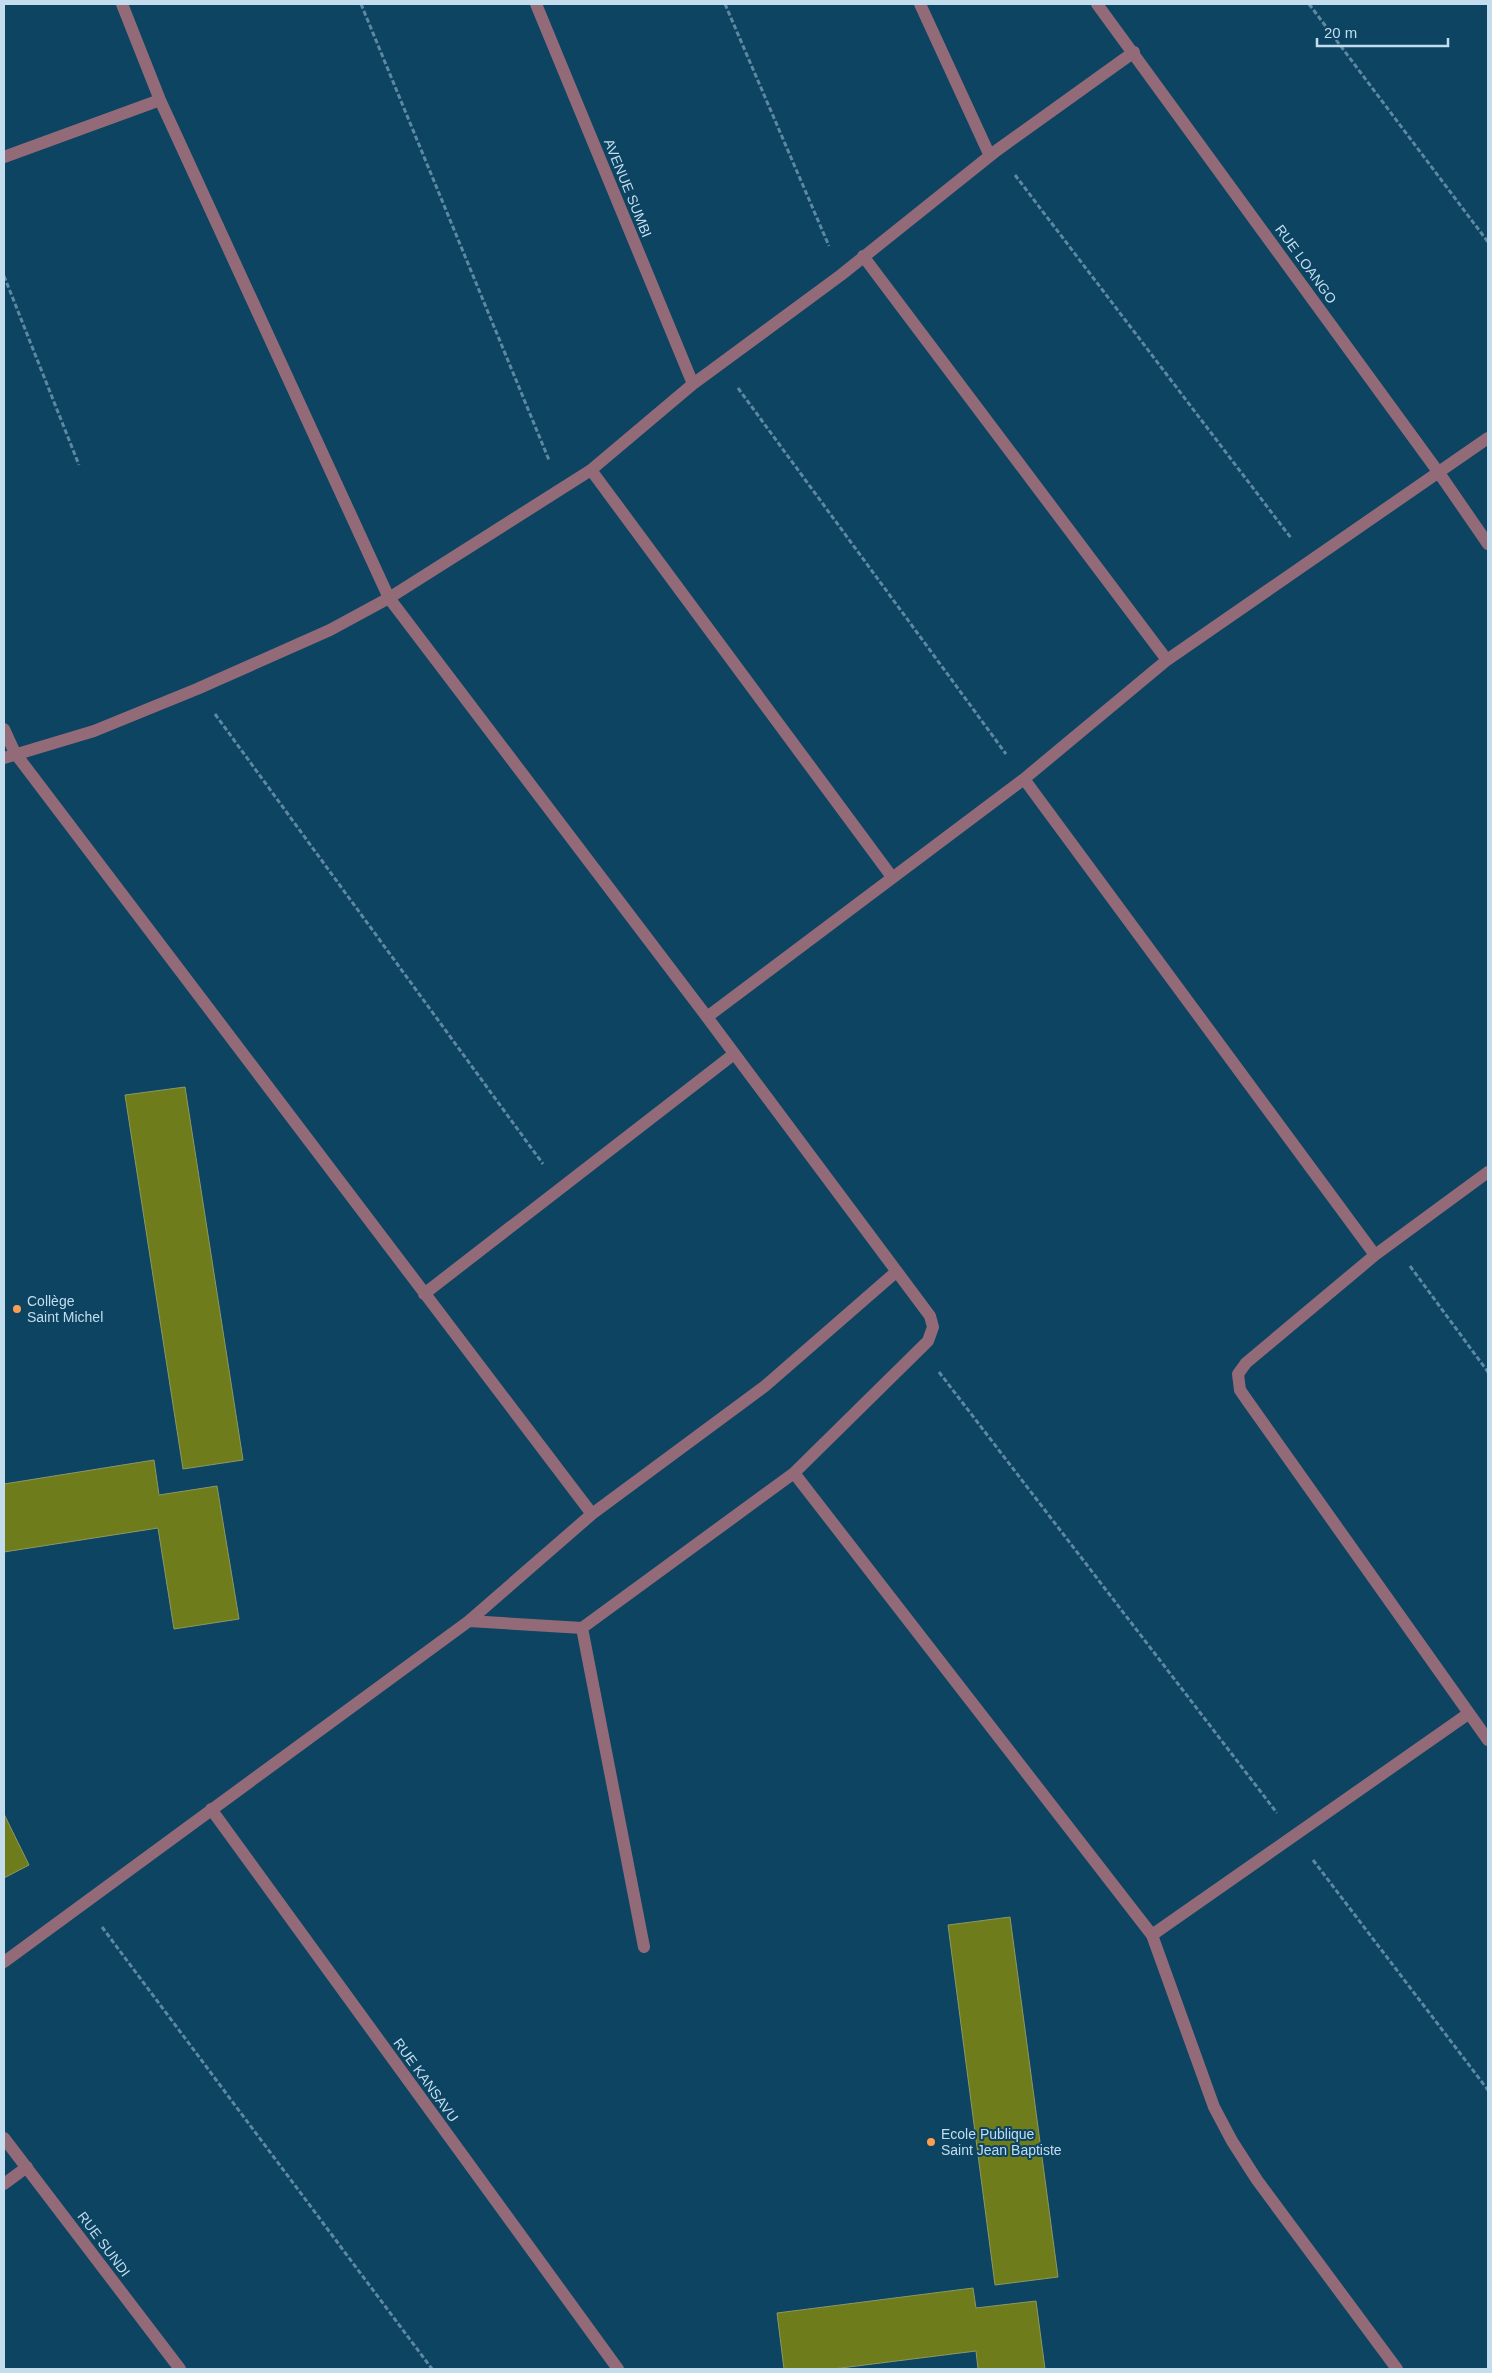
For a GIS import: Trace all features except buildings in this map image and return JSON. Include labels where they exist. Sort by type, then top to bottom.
[{"type":"street","points":[[122,4],[160,100],[389,598],[707,1017],[930,1316],[933,1327],[928,1341],[794,1473],[582,1628],[469,1621]]},
{"type":"street","name":"AVENUE SUMBI","points":[[536,4],[693,384]]},
{"type":"street","points":[[920,4],[993,153]]},
{"type":"street","name":"RUE LOANGO","points":[[1097,4],[1134,52],[1439,472],[1488,544]]},
{"type":"street","points":[[9,756],[94,731],[197,689],[312,639],[389,598],[591,470],[693,384],[841,274],[993,153],[1134,52]]},
{"type":"street","points":[[4,157],[160,100]]},
{"type":"street","points":[[863,256],[1167,660]]},
{"type":"street","points":[[707,1017],[1024,779],[1167,660],[1488,438]]},
{"type":"street","points":[[591,470],[892,877]]},
{"type":"street","points":[[4,729],[9,756],[592,1514]]},
{"type":"street","points":[[1024,779],[1375,1255]]},
{"type":"street","points":[[424,1294],[734,1054]]},
{"type":"street","points":[[1488,1172],[1375,1255],[1246,1363],[1238,1374],[1240,1390],[1488,1740]]},
{"type":"street","points":[[4,1962],[83,1902],[469,1621],[592,1514],[765,1386],[896,1272]]},
{"type":"street","points":[[794,1473],[1152,1935],[1214,2107],[1232,2140],[1257,2180],[1397,2369]]},
{"type":"street","points":[[582,1628],[644,1948]]},
{"type":"street","points":[[1152,1935],[1468,1714]]},
{"type":"street","name":"RUE KANSAVU","points":[[210,1809],[618,2369]]},
{"type":"street","name":"RUE SUNDI","points":[[4,2138],[180,2369]]},
{"type":"street","points":[[4,2184],[27,2167]]},
{"type":"path","points":[[361,4],[560,489]]},
{"type":"path","points":[[725,4],[841,274]]},
{"type":"path","points":[[1309,4],[1488,242]]},
{"type":"path","points":[[993,153],[1309,562]]},
{"type":"path","points":[[4,276],[79,464]]},
{"type":"path","points":[[720,364],[1024,779]]},
{"type":"path","points":[[197,689],[561,1188]]},
{"type":"path","points":[[1392,1242],[1488,1372]]},
{"type":"path","points":[[920,1348],[1488,2090]]},
{"type":"path","points":[[83,1902],[432,2369]]},
{"type":"place","name":"Collège Saint Michel","points":[[17,1309]]},
{"type":"place","name":"Ecole Publique Saint Jean Baptiste","points":[[931,2142]]}]
